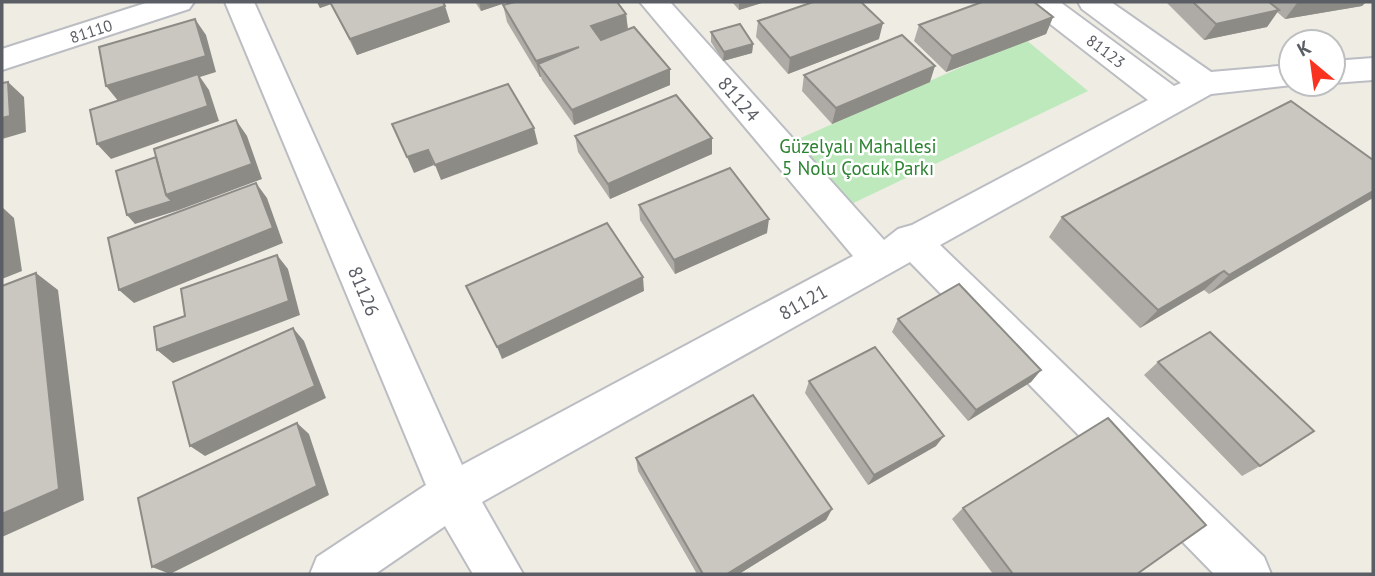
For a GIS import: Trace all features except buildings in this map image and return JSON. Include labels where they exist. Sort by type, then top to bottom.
[{"type":"street","name":"81110","points":[[2,60],[180,2]]},
{"type":"street","name":"81126","points":[[239,2],[452,494],[499,574]]},
{"type":"street","name":"81124","points":[[654,2],[895,250],[1247,574]]},
{"type":"street","name":"81123","points":[[1041,2],[1188,92]]},
{"type":"street","name":"81123","points":[[1092,2],[1188,92]]},
{"type":"street","points":[[1347,71],[1373,69]]},
{"type":"street","name":"81121","points":[[334,574],[452,494],[1188,92],[1277,78]]},
{"type":"green space","name":"Güzelyalı Mahallesi 5 Nolu Çocuk Parkı","points":[[1025,39],[1088,91],[843,208],[787,144]]}]
